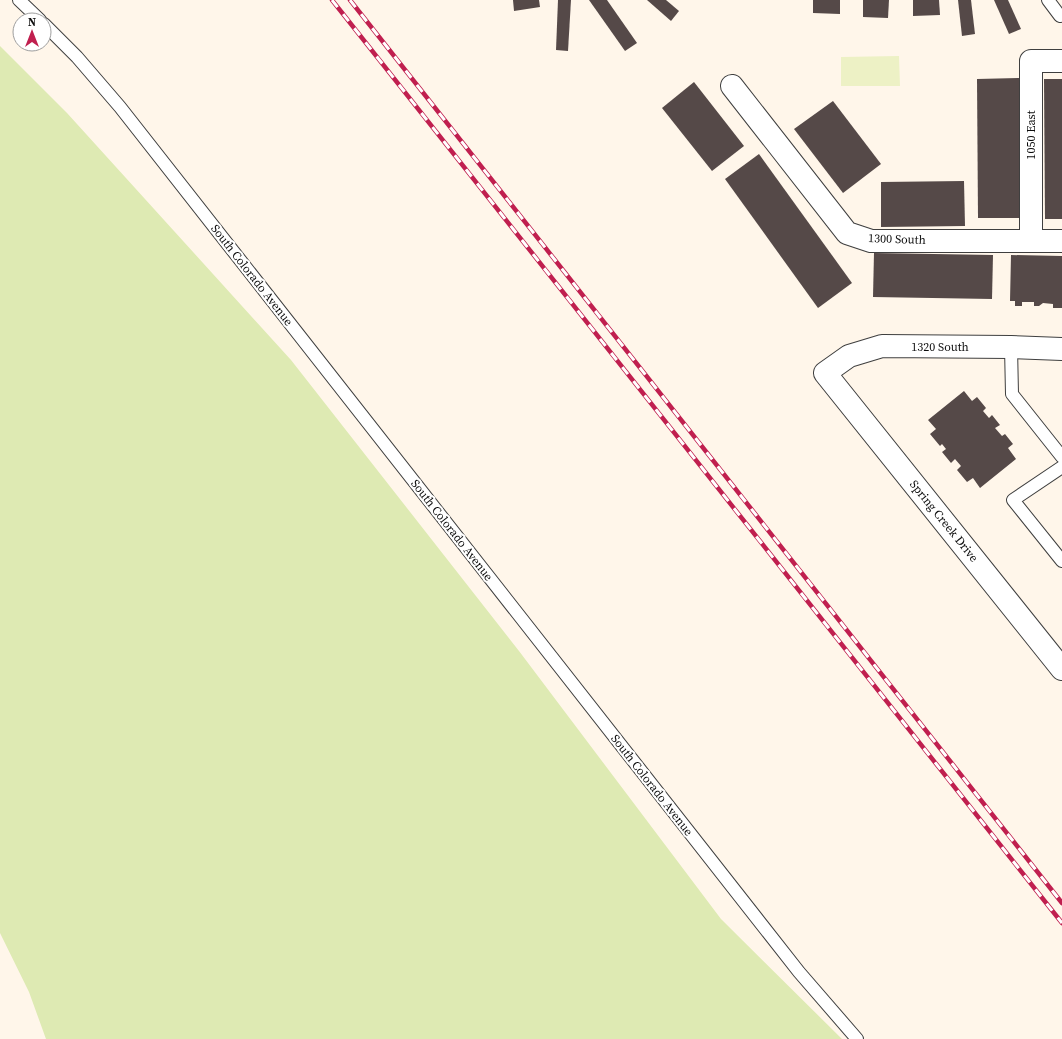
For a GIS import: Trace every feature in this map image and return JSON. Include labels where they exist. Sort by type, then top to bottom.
[{"type":"street","name":"1050 East","points":[[1031,241],[1031,61],[1062,61]]},
{"type":"street","name":"1300 South","points":[[732,86],[847,233],[871,241],[1062,241]]},
{"type":"street","name":"1320 South","points":[[825,373],[849,356],[882,346],[1062,349]]},
{"type":"street","name":"Spring Creek Drive","points":[[825,373],[1061,666]]},
{"type":"lane","points":[[18,0],[31,12]]},
{"type":"lane","points":[[1048,0],[1060,16]]},
{"type":"lane","name":"South Colorado Avenue","points":[[52,32],[78,57],[120,107],[776,943],[804,978],[858,1039]]},
{"type":"lane","points":[[1011,347],[1012,394],[1062,457]]},
{"type":"lane","points":[[1062,467],[1013,500],[1062,561]]},
{"type":"green space","points":[[0,46],[67,113],[291,360],[519,651],[721,919],[842,1039],[46,1039],[29,992],[0,933]]},
{"type":"green space","points":[[899,56],[900,86],[841,86],[841,57]]},
{"type":"building","points":[[513,0],[539,0],[540,7],[514,11]]},
{"type":"building","points":[[558,0],[571,0],[568,51],[556,50]]},
{"type":"building","points":[[589,0],[607,0],[637,43],[625,51]]},
{"type":"building","points":[[647,0],[666,0],[679,11],[671,21]]},
{"type":"building","points":[[813,0],[840,0],[840,14],[813,13]]},
{"type":"building","points":[[863,0],[889,0],[888,18],[863,17]]},
{"type":"building","points":[[913,0],[939,0],[940,15],[913,16]]},
{"type":"building","points":[[958,0],[971,0],[975,34],[962,36]]},
{"type":"building","points":[[994,0],[1008,0],[1021,29],[1009,34]]},
{"type":"building","points":[[1021,78],[1022,218],[978,218],[977,79]]},
{"type":"building","points":[[1044,79],[1062,79],[1062,219],[1045,219]]},
{"type":"building","points":[[694,82],[744,146],[712,171],[662,108]]},
{"type":"building","points":[[833,101],[881,164],[843,193],[794,129]]},
{"type":"building","points":[[759,154],[852,283],[818,308],[725,179]]},
{"type":"building","points":[[964,181],[965,226],[881,227],[881,182]]},
{"type":"building","points":[[874,253],[993,255],[992,299],[873,297]]},
{"type":"building","points":[[1011,255],[1062,256],[1062,308],[1053,308],[1053,304],[1043,303],[1039,306],[1034,306],[1034,302],[1022,302],[1022,306],[1015,306],[1015,301],[1010,301]]},
{"type":"building","points":[[964,391],[972,401],[977,397],[986,408],[983,411],[989,418],[992,415],[1000,425],[995,428],[1002,436],[1005,434],[1013,444],[1008,448],[1016,459],[980,488],[973,478],[967,482],[957,470],[961,466],[955,459],[951,463],[942,452],[946,449],[942,444],[940,446],[930,434],[936,429],[928,420]]},
{"type":"railway","points":[[332,0],[1062,923]]},
{"type":"railway","points":[[350,0],[1062,903]]}]
